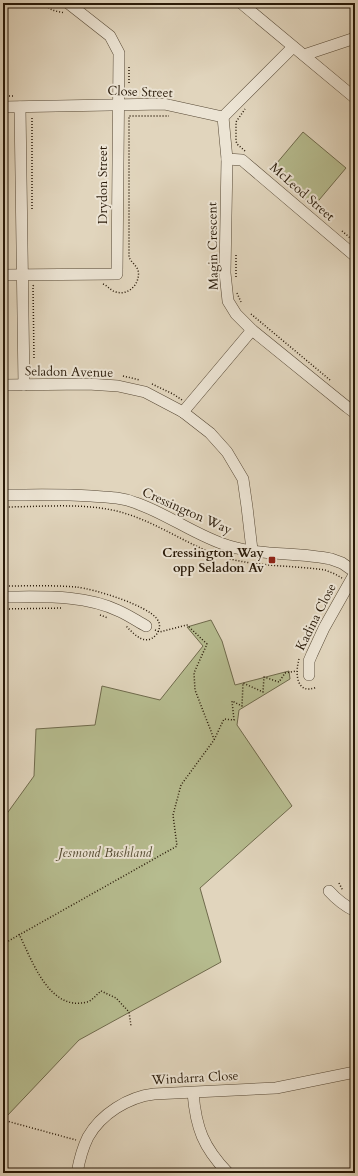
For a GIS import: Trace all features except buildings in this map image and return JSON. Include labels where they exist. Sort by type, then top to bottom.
[{"type":"street","name":"Drydon Street","points":[[3,275],[117,274],[119,53],[110,36],[68,3]]},
{"type":"street","points":[[240,3],[355,98]]},
{"type":"street","points":[[304,56],[355,38]]},
{"type":"street","points":[[223,117],[293,47]]},
{"type":"street","name":"Close Street","points":[[3,107],[20,102],[164,104],[223,117]]},
{"type":"street","points":[[20,102],[24,385]]},
{"type":"street","name":"Magin Crescent","points":[[223,117],[227,159],[225,273],[228,301],[236,314],[252,330],[355,413]]},
{"type":"street","name":"McLeod Street","points":[[227,159],[242,160],[355,256]]},
{"type":"street","points":[[183,412],[252,330]]},
{"type":"street","name":"Seladon Avenue","points":[[3,385],[88,384],[118,386],[145,392],[183,412],[210,433],[227,452],[243,479],[248,507],[252,550]]},
{"type":"street","name":"Cressington Way","points":[[3,495],[75,495],[123,499],[135,502],[159,513],[211,540],[230,546],[252,550],[331,559],[342,563],[355,573]]},
{"type":"street","name":"Kadina Close","points":[[309,675],[312,654],[324,628],[355,573]]},
{"type":"street","points":[[3,598],[66,597],[93,602],[118,610],[146,626]]},
{"type":"street","points":[[329,892],[348,907],[355,910]]},
{"type":"street","name":"Windarra Close","points":[[77,1173],[89,1136],[105,1117],[121,1105],[148,1095],[276,1088],[355,1072]]},
{"type":"street","points":[[193,1093],[196,1118],[202,1137],[210,1153],[228,1173]]},
{"type":"path","points":[[44,3],[52,11],[63,12],[69,15]]},
{"type":"path","points":[[129,66],[129,84]]},
{"type":"path","points":[[3,96],[20,102]]},
{"type":"path","points":[[246,108],[236,122],[237,144],[246,152]]},
{"type":"path","points":[[32,116],[32,216]]},
{"type":"path","points":[[129,116],[176,117]]},
{"type":"path","points":[[339,229],[355,242]]},
{"type":"path","points":[[236,249],[236,279]]},
{"type":"path","points":[[33,286],[34,360]]},
{"type":"path","points":[[237,289],[242,303]]},
{"type":"path","points":[[250,313],[332,381]]},
{"type":"path","points":[[119,376],[143,381]]},
{"type":"path","points":[[148,382],[174,394],[183,401]]},
{"type":"path","points":[[3,507],[80,507],[111,510],[145,520],[203,549],[230,559],[254,563],[325,570],[342,578]]},
{"type":"path","points":[[3,608],[68,609]]},
{"type":"path","points":[[94,613],[113,620]]},
{"type":"path","points":[[146,626],[160,632],[187,625],[207,644],[194,673],[195,690],[214,740]]},
{"type":"path","points":[[126,626],[137,637],[147,640],[153,638],[159,631]]},
{"type":"path","points":[[3,944],[177,846],[173,815],[181,785],[214,740],[224,719],[234,720],[232,701],[242,706],[243,683],[263,692],[264,677],[279,682],[285,673],[297,671]]},
{"type":"path","points":[[19,934],[43,980],[54,995],[69,1003],[88,1002],[101,991],[116,998],[129,1012],[131,1026]]},
{"type":"path","points":[[3,1120],[78,1140]]},
{"type":"green space","points":[[3,3],[9,3],[3,28]]},
{"type":"green space","points":[[303,132],[346,168],[314,206],[271,170]]},
{"type":"green space","name":"Jesmond Bushland","points":[[211,620],[222,641],[235,685],[289,671],[290,679],[239,710],[237,725],[292,806],[200,888],[221,962],[79,1040],[7,1116],[3,1114],[3,819],[34,776],[36,729],[95,725],[102,686],[160,700],[203,646],[187,627]]},
{"type":"place","name":"Cressington Way opp Seladon Av","points":[[272,560]]}]
